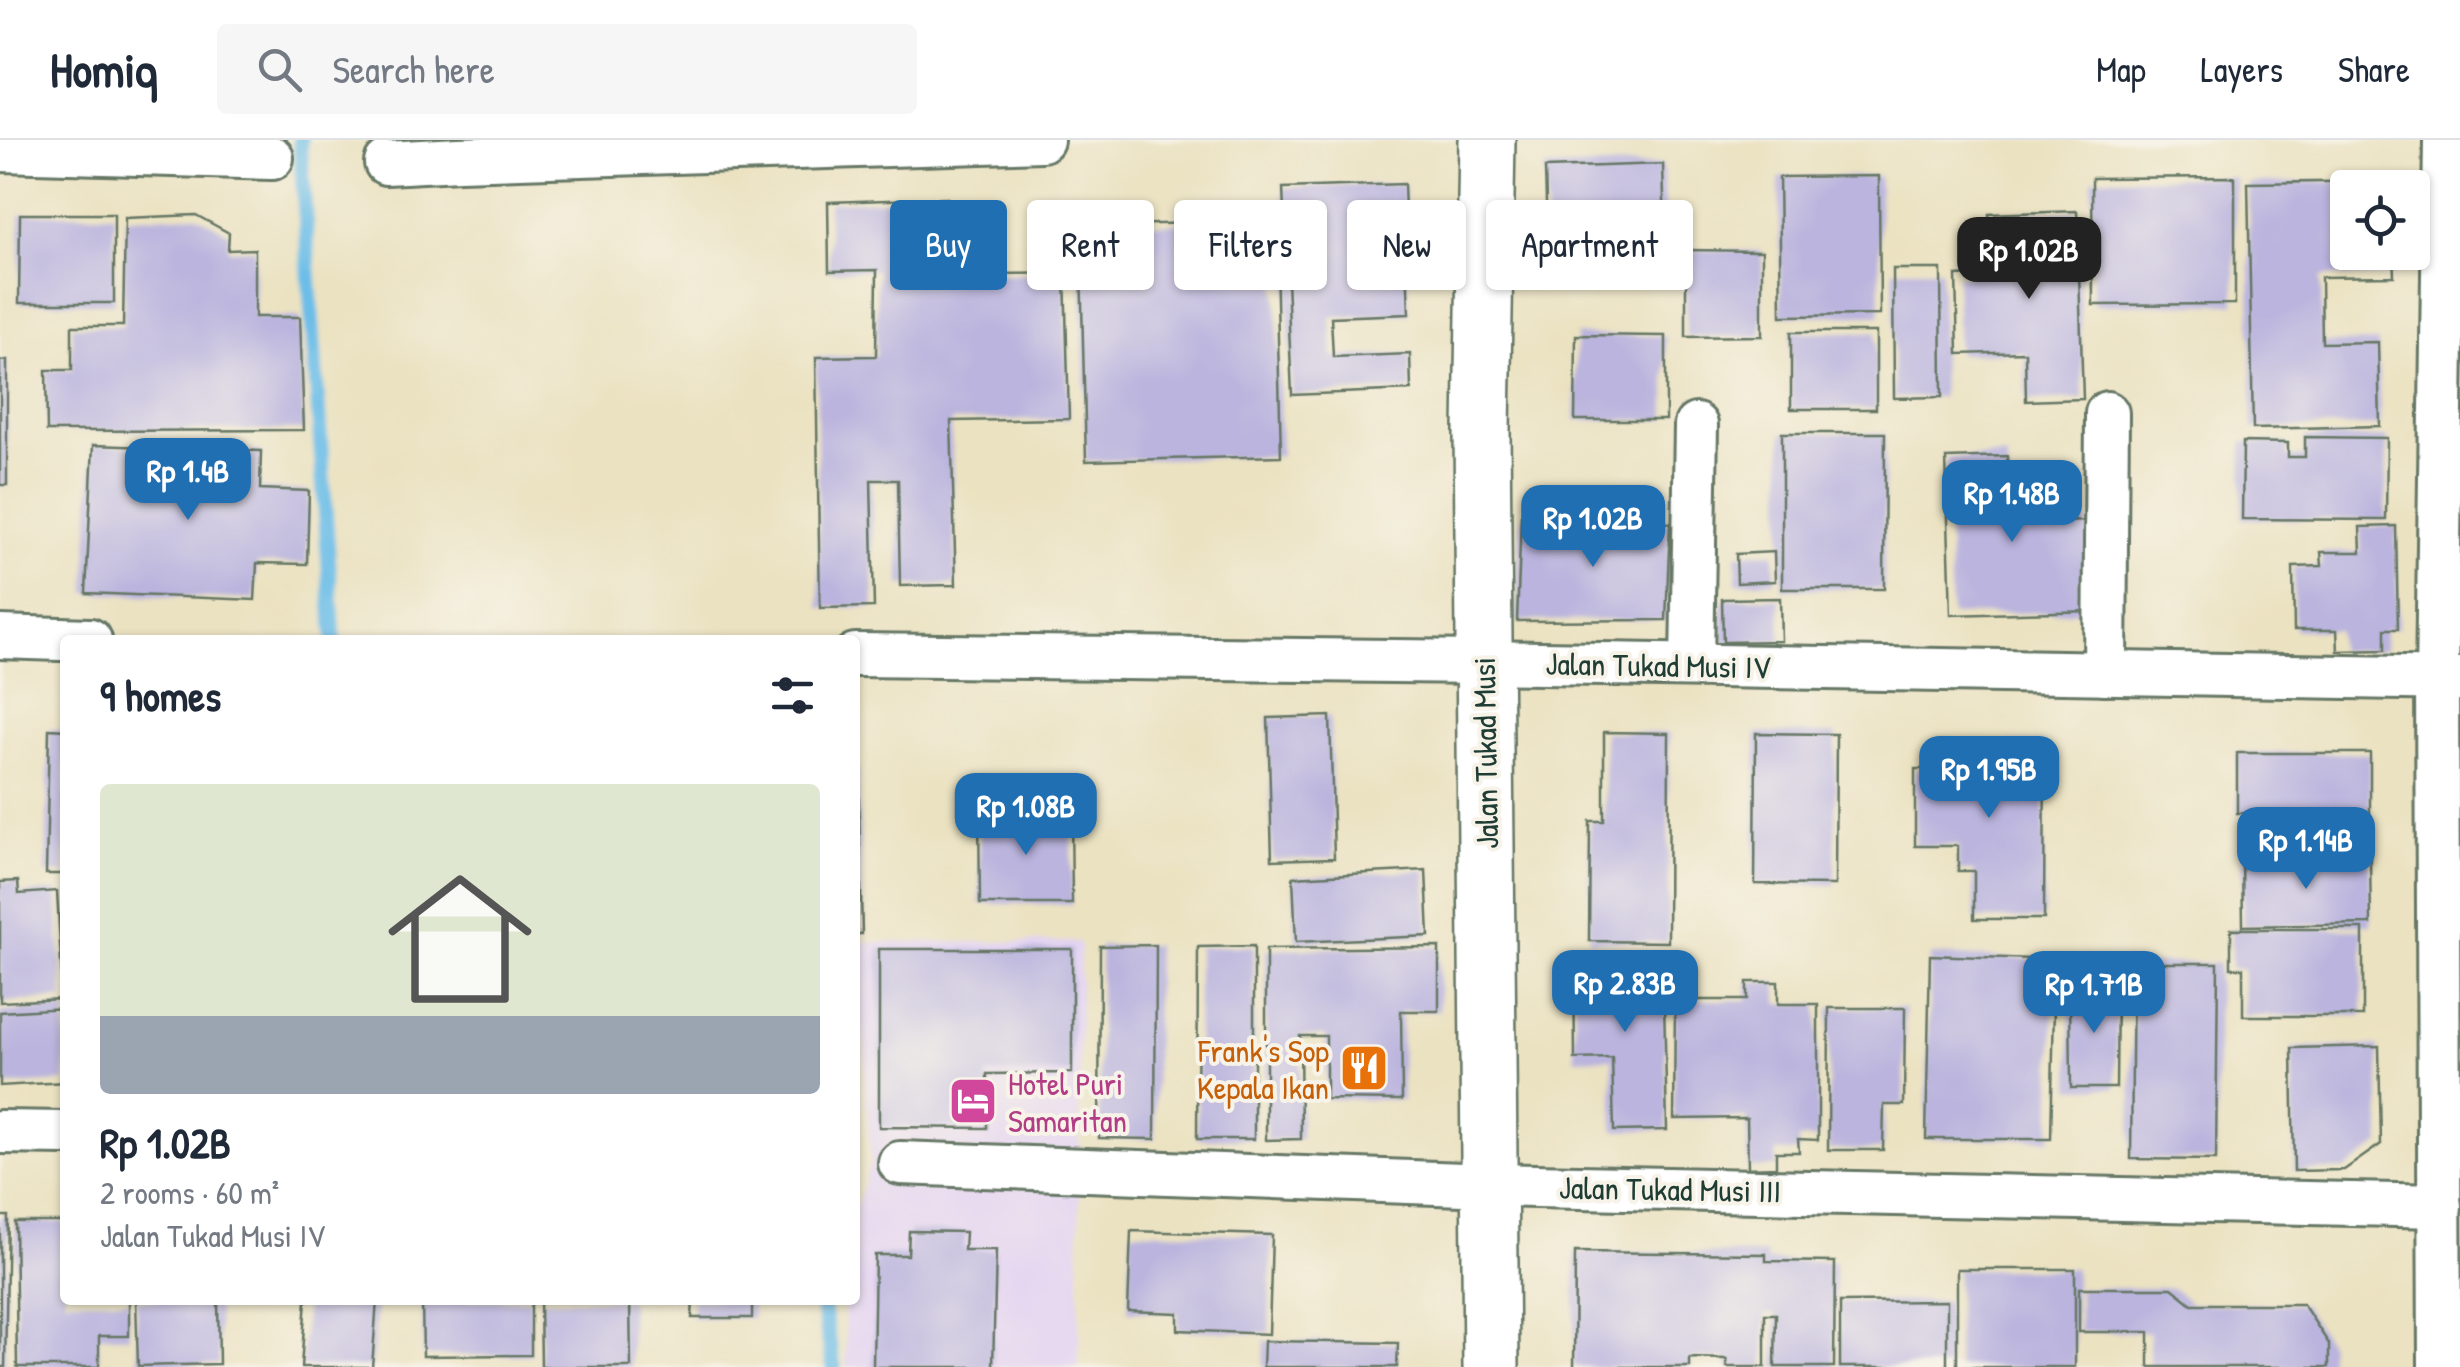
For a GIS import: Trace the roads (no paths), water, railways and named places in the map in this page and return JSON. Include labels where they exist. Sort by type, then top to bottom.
[{"type":"street","points":[[386,163],[1042,140]]},
{"type":"street","name":"Jalan Tukad Musi","points":[[1487,140],[1482,430],[1491,1367]]},
{"type":"street","points":[[2440,1367],[2448,680],[2445,140]]},
{"type":"street","points":[[0,150],[272,158]]},
{"type":"street","points":[[2105,673],[2107,412]]},
{"type":"street","points":[[1692,665],[1696,424]]},
{"type":"street","points":[[0,637],[60,639]]},
{"type":"street","name":"Jalan Tukad Musi IV","points":[[860,655],[1692,665],[2448,680]]},
{"type":"street","points":[[0,1132],[60,1133]]},
{"type":"street","name":"Jalan Tukad Musi III","points":[[900,1163],[1490,1185],[2440,1206]]},
{"type":"waterway","points":[[300,140],[334,635]]},
{"type":"waterway","points":[[822,1305],[834,1367]]},
{"type":"place","name":"Frank's Sop Kepala Ikan","points":[[1364,1068]]},
{"type":"place","name":"Hotel Puri Samaritan","points":[[973,1101]]}]
